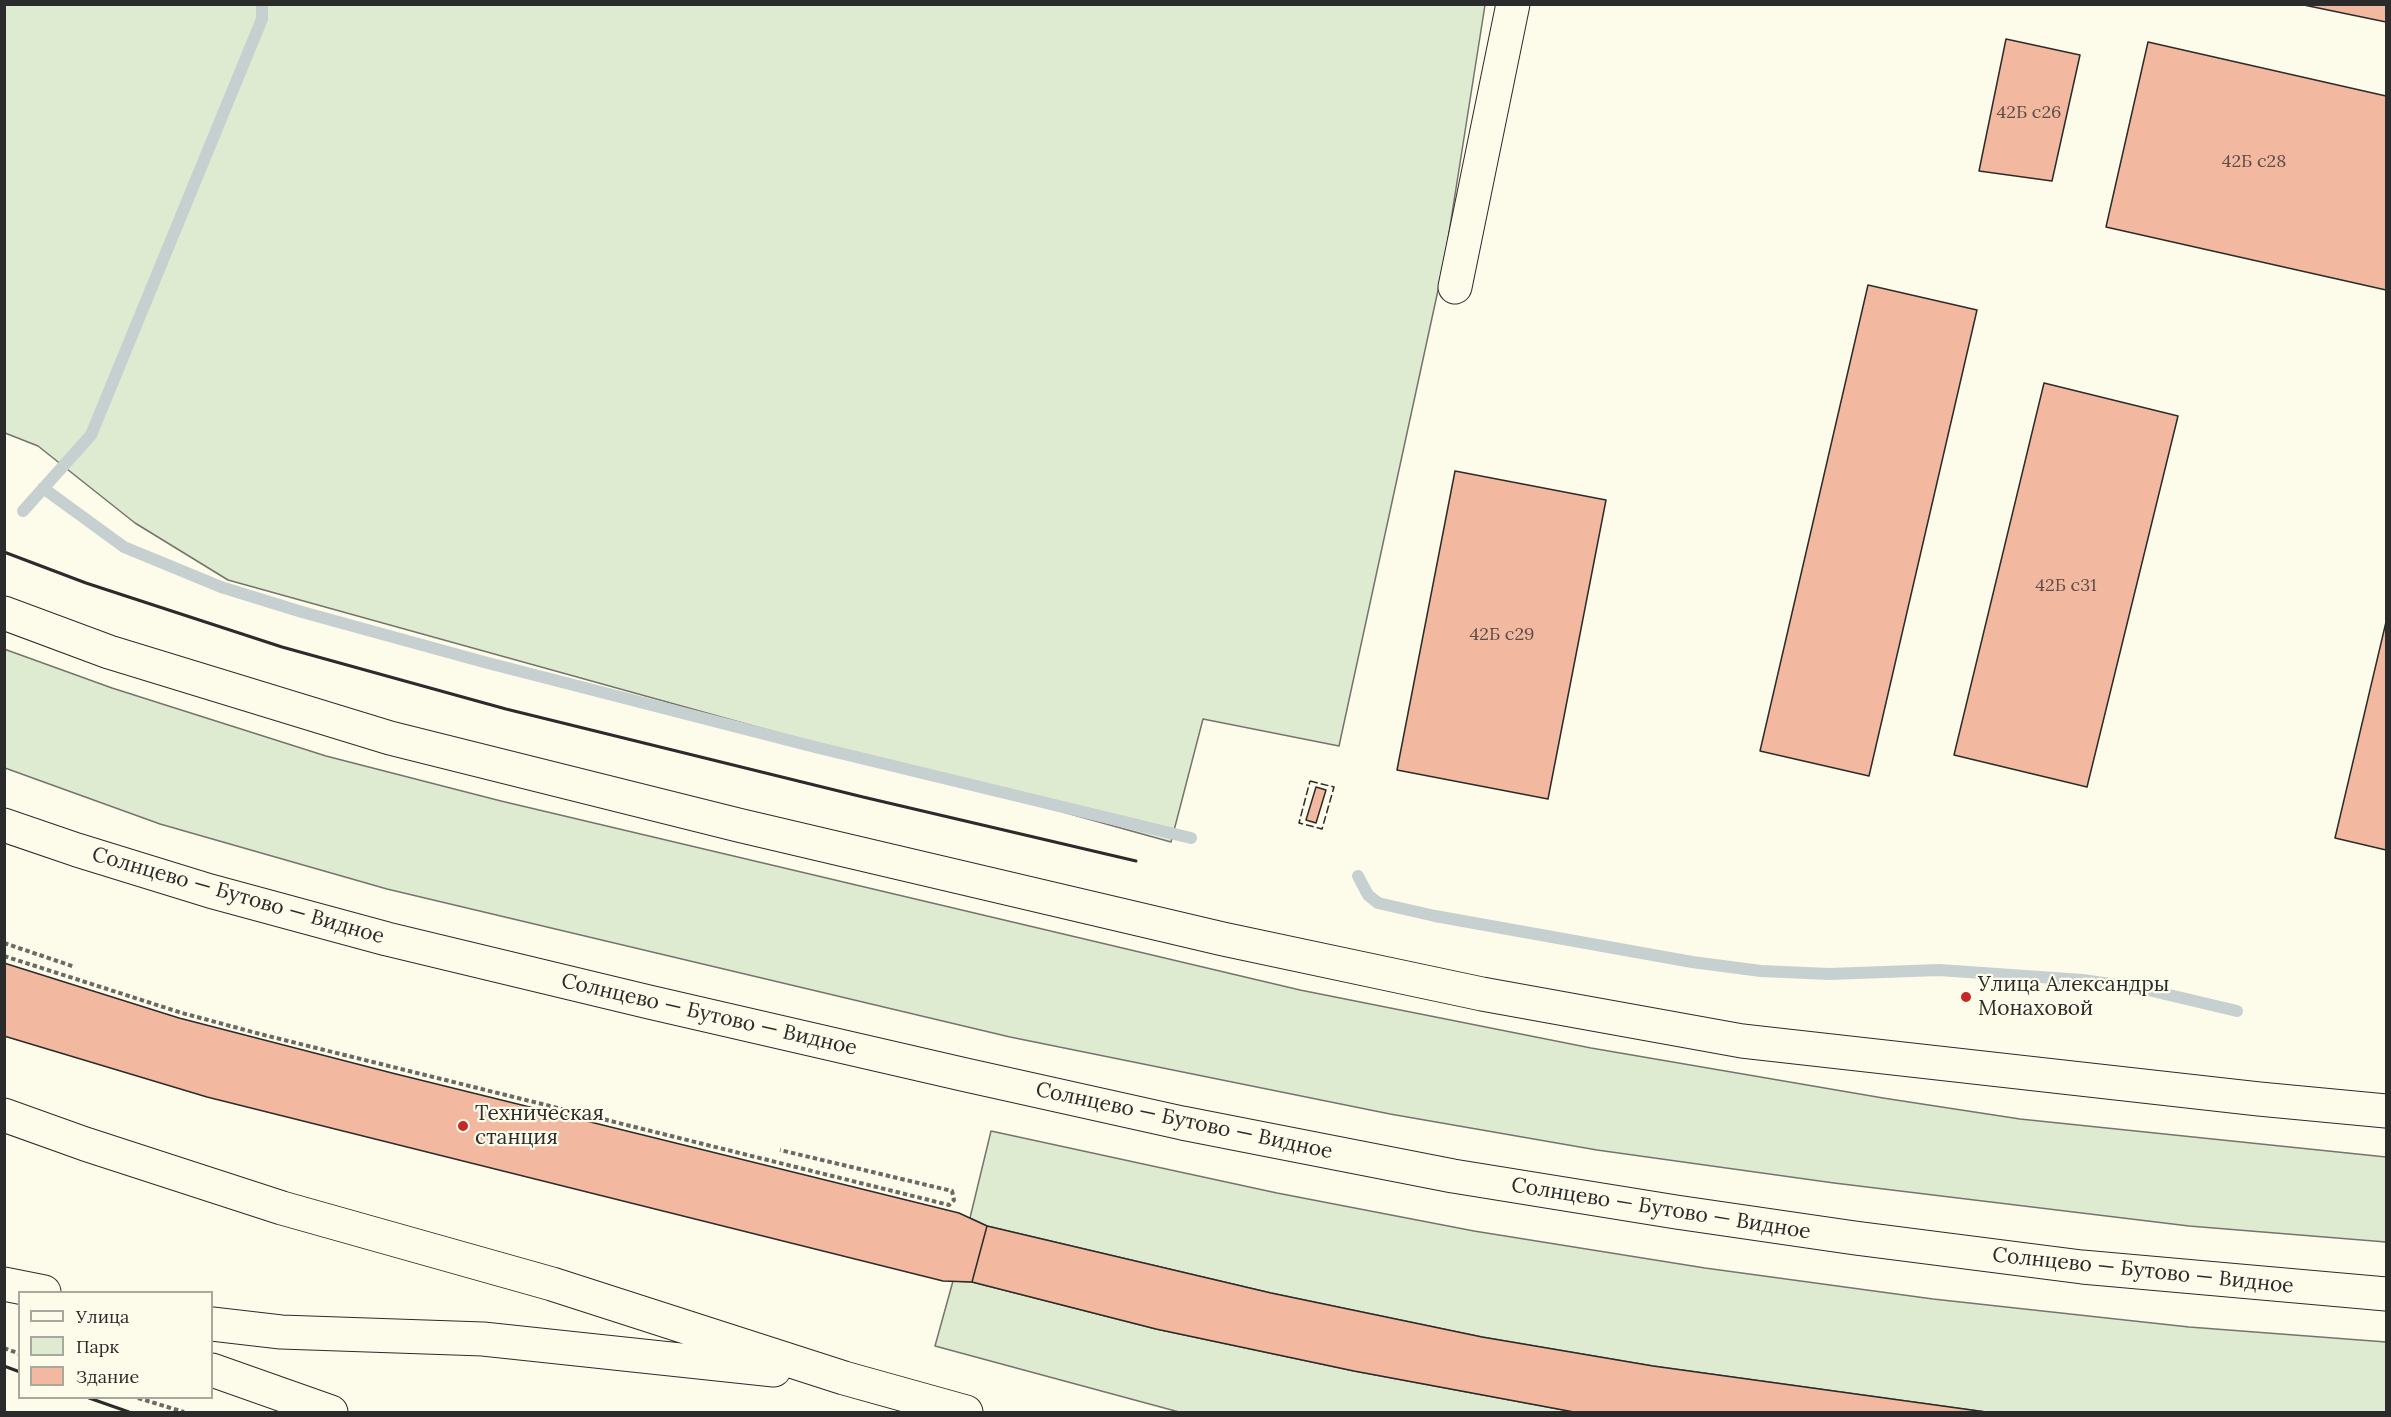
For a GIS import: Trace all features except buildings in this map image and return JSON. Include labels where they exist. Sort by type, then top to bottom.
[{"type":"main road","points":[[1455,287],[1513,4]]},
{"type":"main road","points":[[4,613],[109,652],[390,738],[738,825],[1222,939],[1482,994],[1742,1041],[2386,1111]]},
{"type":"main road","name":"Солнцево — Бутово — Видное","points":[[4,825],[210,891],[399,942],[660,1005],[1182,1123],[1419,1170],[1855,1238],[2082,1267],[2386,1294]]},
{"type":"main road","points":[[4,1115],[282,1208],[552,1284],[844,1378],[966,1413]]},
{"type":"main road","points":[[4,1284],[35,1291]]},
{"type":"main road","points":[[4,1289],[18,1295]]},
{"type":"main road","points":[[213,1324],[281,1332],[483,1339],[844,1378]]},
{"type":"main road","points":[[213,1370],[331,1413]]},
{"type":"path","points":[[4,943],[75,967]]},
{"type":"path","points":[[4,956],[148,1003],[264,1035],[950,1205],[954,1200],[952,1191],[780,1150]]},
{"type":"path","points":[[141,1399],[184,1413]]},
{"type":"green space","points":[[4,5],[1485,5],[1445,258],[1339,746],[1203,719],[1171,842],[228,580],[135,523],[38,446],[5,433]]},
{"type":"green space","points":[[4,649],[112,688],[326,756],[501,801],[1300,990],[1591,1048],[1883,1098],[2020,1119],[2386,1157],[2386,1242],[2189,1226],[1834,1183],[1597,1150],[1390,1114],[1010,1037],[387,889],[160,824],[5,768]]},
{"type":"green space","points":[[991,1131],[1277,1193],[1474,1231],[1705,1268],[1933,1299],[2189,1327],[2386,1342],[2386,1412],[1986,1412],[1653,1366],[1482,1337],[1271,1293],[987,1226],[970,1218]]},
{"type":"green space","points":[[953,1281],[972,1282],[1156,1329],[1354,1371],[1574,1412],[1179,1412],[935,1346]]},
{"type":"waterway","points":[[23,511],[91,435],[262,19],[262,4]]},
{"type":"waterway","points":[[43,488],[124,547],[221,587],[302,612],[484,662],[815,747],[1191,838]]},
{"type":"waterway","points":[[1358,876],[1368,895],[1378,903],[1435,916],[1692,962],[1761,971],[1829,974],[1939,970],[2083,980],[2144,989],[2237,1011]]},
{"type":"fence","points":[[1310,781],[1334,787],[1322,829],[1299,823],[1310,781]]},
{"type":"wall","points":[[4,552],[86,583],[282,647],[506,709],[863,797],[1136,861]]},
{"type":"wall","points":[[4,1366],[18,1371]]},
{"type":"wall","points":[[92,1399],[129,1412]]},
{"type":"place","name":"Улица Александры Монаховой","points":[[1966,997]]},
{"type":"place","name":"Техническая станция","points":[[463,1126]]}]
